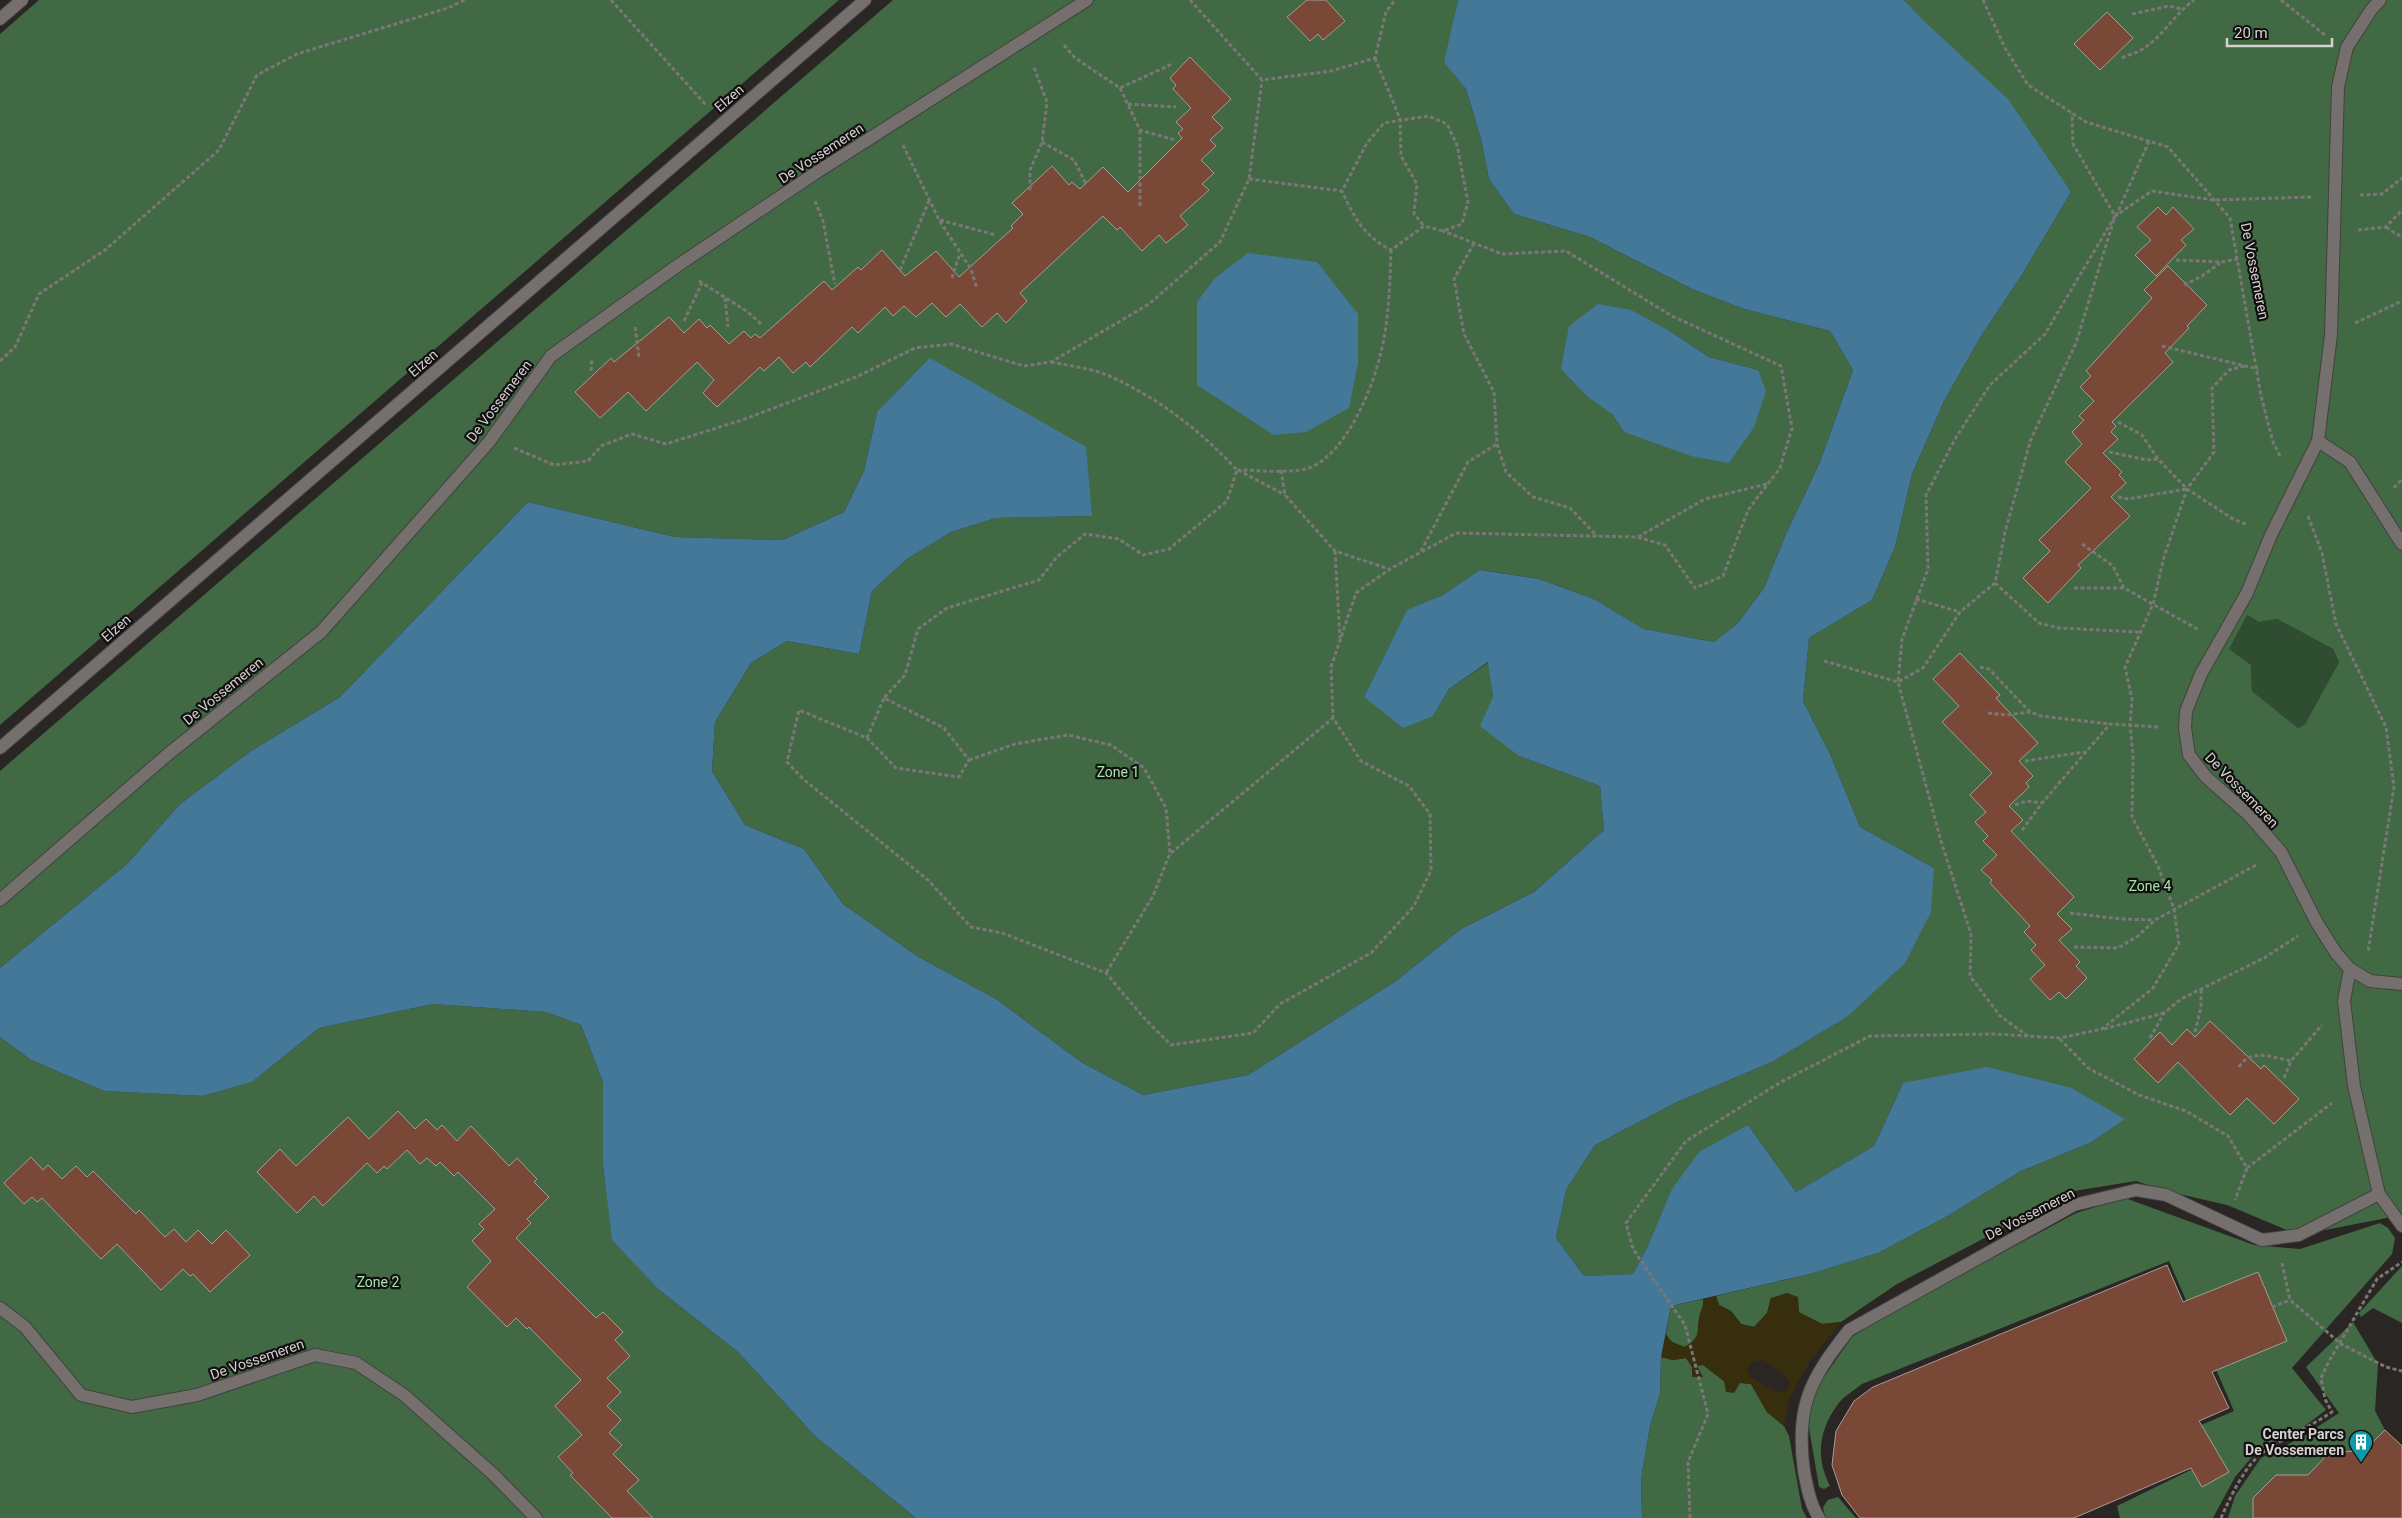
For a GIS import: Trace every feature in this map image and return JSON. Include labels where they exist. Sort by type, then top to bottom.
[{"type":"street","points":[[0,19],[22,0]]},
{"type":"street","name":"Elzen","points":[[0,748],[865,0]]},
{"type":"street","name":"De Vossemeren","points":[[0,900],[167,755],[320,632],[492,438],[552,356],[677,266],[893,124],[1087,0]]},
{"type":"street","name":"De Vossemeren","points":[[2380,0],[2371,10],[2347,47],[2338,87],[2331,335],[2318,441],[2271,535],[2248,593],[2201,674],[2186,711],[2185,728],[2189,755],[2206,777],[2249,815],[2281,852],[2317,923],[2350,969],[2370,982],[2402,984]]},
{"type":"street","points":[[2318,441],[2350,462],[2402,544]]},
{"type":"street","points":[[2350,969],[2344,1001],[2354,1086],[2379,1194],[2402,1226]]},
{"type":"street","name":"De Vossemeren","points":[[1819,1518],[1807,1489],[1801,1448],[1802,1412],[1813,1382],[1829,1355],[1849,1330],[2074,1205],[2104,1196],[2136,1190],[2166,1196],[2262,1240],[2299,1235],[2379,1194]]},
{"type":"street","name":"De Vossemeren","points":[[0,1308],[25,1327],[82,1395],[132,1407],[197,1395],[315,1355],[356,1363],[404,1395],[494,1475],[536,1518]]},
{"type":"path","points":[[0,361],[15,347],[39,294],[105,250],[220,150],[257,75],[297,54],[448,8],[465,0]]},
{"type":"path","points":[[611,0],[723,124]]},
{"type":"path","points":[[1051,362],[1149,304],[1220,242],[1249,179],[1262,80],[1190,0]]},
{"type":"path","points":[[1106,973],[1153,896],[1170,853],[1166,808],[1144,768],[1111,745],[1068,735],[1015,744],[969,760],[959,778],[896,768],[867,738],[799,710],[787,762],[803,779],[928,880],[971,927],[1002,932],[1106,973],[1144,1018],[1171,1045],[1253,1033],[1280,1004],[1371,953],[1414,906],[1431,870],[1430,814],[1409,786],[1361,761],[1333,718],[1331,666],[1356,593],[1390,569],[1456,533],[1637,537],[1665,545],[1695,588],[1724,576],[1748,510],[1780,468],[1792,428],[1781,366],[1672,316],[1566,251],[1502,254],[1443,231],[1424,226],[1414,214],[1417,184],[1401,156],[1400,119],[1374,58],[1386,12],[1395,0]]},
{"type":"path","name":"De Vossemeren","points":[[1983,0],[2005,48],[2028,85],[2086,122],[2168,147],[2230,218],[2272,442],[2296,486]]},
{"type":"path","points":[[2122,58],[2145,48],[2172,22],[2181,9],[2194,0]]},
{"type":"path","points":[[2280,0],[2326,35],[2347,47]]},
{"type":"path","points":[[2132,14],[2169,6],[2181,9]]},
{"type":"path","points":[[1047,25],[1075,58],[1120,88],[1140,130],[1140,206]]},
{"type":"path","points":[[1024,41],[1047,102],[1042,142],[1030,170],[1030,190]]},
{"type":"path","points":[[1262,80],[1331,71],[1374,58]]},
{"type":"path","points":[[1120,88],[1172,64]]},
{"type":"path","points":[[1128,104],[1176,107]]},
{"type":"path","points":[[2072,113],[2073,144],[2115,216]]},
{"type":"path","points":[[1342,191],[1367,143],[1384,123],[1428,116],[1447,124],[1457,145],[1468,202],[1462,224],[1443,231]]},
{"type":"path","points":[[893,124],[940,220],[970,269],[977,289]]},
{"type":"path","points":[[1140,130],[1175,140]]},
{"type":"path","points":[[2029,1036],[2000,1016],[1970,976],[1970,934],[1941,841],[1898,682],[1902,639],[1928,569],[1926,495],[1955,439],[1990,385],[2045,334],[2115,216],[2150,141]]},
{"type":"path","points":[[1042,142],[1074,160],[1086,184]]},
{"type":"path","points":[[1824,661],[1898,682],[1923,668],[1960,612],[1995,583],[2005,532],[2031,440],[2076,343],[2115,216],[2152,191],[2214,200],[2335,197],[2382,194],[2402,178]]},
{"type":"path","points":[[1249,179],[1342,191]]},
{"type":"path","points":[[807,180],[823,221],[835,284]]},
{"type":"path","points":[[1342,191],[1355,221],[1391,250]]},
{"type":"path","points":[[900,270],[930,200]]},
{"type":"path","points":[[2335,231],[2373,230],[2386,226],[2402,210]]},
{"type":"path","points":[[940,220],[996,235]]},
{"type":"path","points":[[1391,250],[1424,226]]},
{"type":"path","points":[[2386,226],[2402,236]]},
{"type":"path","points":[[1474,243],[1454,280],[1464,334],[1494,392],[1496,444],[1506,472],[1533,497],[1570,508],[1597,536]]},
{"type":"path","points":[[1237,470],[1308,468],[1324,460],[1337,448],[1370,387],[1381,352],[1390,284],[1391,250]]},
{"type":"path","points":[[952,278],[960,252]]},
{"type":"path","points":[[2176,260],[2221,262],[2238,259]]},
{"type":"path","points":[[2184,285],[2202,276],[2221,262]]},
{"type":"path","points":[[677,266],[748,312],[762,325]]},
{"type":"path","points":[[684,321],[702,282]]},
{"type":"path","points":[[725,297],[728,327]]},
{"type":"path","points":[[2331,335],[2402,301]]},
{"type":"path","points":[[492,438],[554,465],[588,462],[601,446],[632,434],[666,444],[742,420],[856,377],[915,348],[951,344],[1024,366],[1051,362],[1106,375],[1164,407],[1188,423],[1212,443],[1237,470],[1285,495],[1335,551],[1390,569]]},
{"type":"path","points":[[2162,346],[2258,369]]},
{"type":"path","points":[[2102,1029],[2153,988],[2179,944],[2174,909],[2158,866],[2132,818],[2133,755],[2130,725],[2132,699],[2125,667],[2153,604],[2164,558],[2187,489],[2214,452],[2212,388],[2229,370],[2245,366]]},
{"type":"path","points":[[2118,422],[2142,435],[2158,459],[2187,489],[2233,519],[2271,535]]},
{"type":"path","points":[[1420,552],[1468,462],[1496,444]]},
{"type":"path","points":[[2109,452],[2147,460],[2158,459]]},
{"type":"path","points":[[867,738],[884,698],[905,675],[918,629],[947,608],[1039,580],[1057,557],[1086,534],[1119,539],[1143,555],[1169,549],[1226,501],[1237,470]]},
{"type":"path","points":[[1281,470],[1285,495]]},
{"type":"path","points":[[1637,537],[1705,499],[1767,484]]},
{"type":"path","points":[[2296,486],[2322,553],[2336,624],[2386,727],[2394,786],[2377,881],[2364,978]]},
{"type":"path","points":[[2118,497],[2128,499],[2187,489]]},
{"type":"path","points":[[2082,544],[2113,566],[2124,588]]},
{"type":"path","points":[[1335,551],[1340,639]]},
{"type":"path","points":[[1995,583],[2039,622],[2059,628],[2139,632]]},
{"type":"path","points":[[2074,588],[2124,588],[2219,642]]},
{"type":"path","points":[[1916,599],[1960,612]]},
{"type":"path","points":[[1980,667],[1989,669],[2030,712],[2041,716],[2110,724],[2185,728]]},
{"type":"path","points":[[884,698],[944,728],[969,760]]},
{"type":"path","points":[[1988,713],[2007,715],[2030,712]]},
{"type":"path","points":[[1170,853],[1333,718]]},
{"type":"path","points":[[2022,830],[2042,803],[2110,724]]},
{"type":"path","points":[[2026,761],[2085,752]]},
{"type":"path","points":[[2015,805],[2027,801],[2042,803]]},
{"type":"path","points":[[2074,947],[2118,948],[2138,936],[2155,920],[2281,852]]},
{"type":"path","points":[[2070,913],[2122,919],[2155,920]]},
{"type":"path","points":[[2150,1038],[2164,1013],[2181,999],[2264,958],[2317,923]]},
{"type":"path","points":[[2195,1032],[2201,1008],[2201,990]]},
{"type":"path","points":[[2284,1078],[2290,1061],[2344,1001]]},
{"type":"path","points":[[1690,1518],[1688,1462],[1708,1414],[1685,1324],[1640,1262],[1633,1250],[1626,1223],[1686,1141],[1781,1082],[1870,1036],[1995,1034],[2060,1038],[2164,1013]]},
{"type":"path","points":[[2060,1038],[2088,1068],[2139,1095],[2186,1111],[2228,1136],[2247,1168]]},
{"type":"path","points":[[2239,1067],[2243,1060],[2253,1054],[2290,1061]]},
{"type":"path","points":[[2226,1224],[2247,1168],[2354,1086]]},
{"type":"path","points":[[2276,1238],[2290,1300],[2340,1344],[2386,1367],[2402,1371]]},
{"type":"path","points":[[2221,1518],[2235,1488],[2260,1454],[2310,1427],[2332,1412],[2325,1399],[2322,1378],[2328,1363],[2377,1279],[2386,1271],[2402,1262]]},
{"type":"path","points":[[2272,1307],[2290,1300]]},
{"type":"green space","points":[[39,0],[839,0],[0,725],[0,34]]},
{"type":"green space","name":"Zone 1","points":[[893,0],[1458,0],[1445,62],[1466,89],[1481,139],[1489,179],[1514,214],[1590,237],[1692,289],[1744,309],[1830,331],[1853,370],[1820,462],[1786,534],[1764,588],[1737,624],[1714,642],[1644,629],[1594,599],[1539,579],[1481,570],[1443,595],[1407,611],[1364,697],[1433,716],[1449,689],[1489,662],[1493,697],[1519,756],[1600,786],[1604,830],[1534,892],[1461,929],[1396,981],[1248,1075],[1143,1095],[1081,1062],[996,999],[917,956],[843,904],[804,849],[745,825],[712,771],[715,722],[751,663],[787,641],[859,654],[872,591],[907,559],[951,532],[996,518],[1092,516],[877,412],[864,471],[844,512],[783,540],[675,537],[528,502],[340,697],[251,751],[179,805],[127,864],[0,968],[0,771]],"holes":[[[1671,332],[1709,357],[1758,370],[1624,432],[1612,414]]]},
{"type":"green space","name":"Zone 4","points":[[1904,0],[2402,0],[2402,1215],[2299,1235],[2227,1205],[2166,1191],[2136,1181],[2074,1191],[1897,1284],[1841,1322],[1822,1324],[1798,1312],[1798,1297],[1771,1298],[1767,1313],[1754,1327],[1741,1324],[1731,1311],[1719,1305],[1716,1296],[1810,1274],[1878,1253],[1944,1218],[2021,1171],[2090,1143],[2124,1119],[2072,1088],[1903,1083],[1874,1146],[1796,1192],[1748,1125],[1649,1244],[1633,1274],[1584,1276],[1556,1238],[1566,1190],[1595,1145],[1677,1102],[1772,1062],[1847,1017],[1934,868],[1860,827],[1830,754],[1803,701],[1809,638],[1872,600],[1895,547],[1912,474],[1944,401],[1981,336],[2023,273],[2071,192]],"holes":[[[2247,615],[2259,622],[2277,619],[2333,649],[2339,662],[2305,724],[2298,728],[2252,691],[2251,665],[2229,649]]]},
{"type":"green space","points":[[2247,615],[2259,622],[2277,619],[2333,649],[2339,662],[2305,724],[2298,728],[2252,691],[2251,665],[2228,649]]},
{"type":"green space","name":"Zone 2","points":[[433,1004],[546,1012],[581,1025],[603,1082],[603,1165],[613,1240],[658,1289],[738,1352],[815,1436],[916,1518],[0,1518],[0,1037],[31,1060],[104,1091],[203,1096],[252,1082],[319,1028]]},
{"type":"green space","points":[[2125,1198],[2254,1245],[2300,1249],[2380,1223],[2388,1228],[2395,1238],[2392,1254],[2292,1368],[2326,1410],[2298,1431],[2257,1451],[2235,1477],[2213,1518],[2120,1518],[2117,1506],[2207,1462],[2199,1426],[2234,1411],[2169,1261],[1862,1384],[1840,1401],[1827,1424],[1821,1444],[1821,1454],[1822,1465],[1830,1486],[1824,1489],[1819,1487],[1808,1422],[1812,1394],[1852,1337],[1877,1320],[2076,1213]]},
{"type":"green space","points":[[2402,1266],[2402,1323],[2373,1308],[2361,1317],[2359,1313]]},
{"type":"green space","points":[[1703,1299],[1697,1335],[1694,1341],[1685,1347],[1669,1341],[1666,1334],[1671,1306]]},
{"type":"green space","points":[[2353,1322],[2378,1364],[2375,1411],[2385,1430],[2364,1451],[2330,1452],[2308,1475],[2276,1475],[2253,1498],[2253,1518],[2228,1518],[2235,1496],[2261,1458],[2300,1438],[2339,1413],[2306,1367]]},
{"type":"green space","points":[[1661,1357],[1673,1360],[1686,1358],[1692,1367],[1692,1377],[1697,1365],[1703,1365],[1724,1381],[1751,1384],[1767,1412],[1784,1426],[1789,1436],[1802,1509],[1807,1518],[1642,1518],[1641,1479],[1650,1426],[1660,1393]]},
{"type":"green space","points":[[1838,1497],[1857,1518],[1825,1518],[1823,1507],[1828,1500]]},
{"type":"sand","points":[[1787,1293],[1798,1297],[1799,1312],[1822,1324],[1841,1322],[1810,1361],[1789,1399],[1784,1426],[1767,1412],[1751,1384],[1740,1383],[1734,1393],[1726,1392],[1724,1381],[1703,1365],[1697,1366],[1703,1377],[1692,1377],[1692,1367],[1686,1358],[1673,1360],[1661,1357],[1666,1334],[1674,1343],[1685,1347],[1693,1341],[1698,1332],[1703,1299],[1716,1296],[1719,1305],[1731,1311],[1741,1324],[1754,1327],[1767,1313],[1771,1298]],"holes":[[[1763,1360],[1786,1375],[1790,1384],[1786,1390],[1777,1392],[1752,1378],[1747,1370],[1753,1362]]]},
{"type":"water","points":[[1458,0],[1904,0],[2008,99],[2071,192],[2023,273],[1981,336],[1944,401],[1912,474],[1895,547],[1872,600],[1809,638],[1803,701],[1830,754],[1860,827],[1934,868],[1931,912],[1905,963],[1847,1017],[1772,1062],[1677,1102],[1595,1145],[1566,1190],[1556,1238],[1584,1276],[1633,1274],[1649,1244],[1672,1189],[1699,1152],[1748,1125],[1796,1192],[1874,1146],[1903,1083],[1987,1067],[2072,1088],[2125,1119],[2090,1143],[2021,1171],[1944,1218],[1878,1253],[1810,1274],[1671,1306],[1661,1357],[1660,1393],[1650,1426],[1641,1479],[1642,1518],[916,1518],[815,1436],[738,1352],[658,1289],[612,1240],[603,1165],[603,1082],[581,1025],[546,1012],[433,1004],[319,1028],[252,1082],[203,1096],[104,1091],[31,1060],[0,1037],[0,968],[127,864],[179,805],[251,751],[340,697],[528,502],[675,537],[783,540],[844,512],[864,471],[877,412],[930,358],[1086,447],[1092,516],[996,518],[951,532],[907,559],[872,591],[859,654],[787,641],[751,663],[715,722],[712,771],[745,825],[804,849],[843,904],[917,956],[996,999],[1081,1062],[1143,1095],[1248,1075],[1396,981],[1461,929],[1534,892],[1604,830],[1600,786],[1519,756],[1480,726],[1493,697],[1488,662],[1449,689],[1433,716],[1403,728],[1364,697],[1407,610],[1443,595],[1480,570],[1539,579],[1594,599],[1644,629],[1714,642],[1737,624],[1764,588],[1786,534],[1820,462],[1853,370],[1830,331],[1744,309],[1692,289],[1590,237],[1514,214],[1489,179],[1481,139],[1466,89],[1444,62]]},
{"type":"water","points":[[1248,253],[1317,262],[1358,314],[1358,363],[1349,408],[1306,432],[1274,435],[1197,385],[1197,302],[1215,278]]},
{"type":"water","points":[[1598,304],[1631,310],[1671,332],[1709,357],[1758,370],[1766,391],[1754,427],[1729,463],[1691,456],[1624,432],[1612,414],[1587,396],[1561,369],[1569,326]]},
{"type":"building","points":[[1307,0],[1326,0],[1345,21],[1323,40],[1318,34],[1310,41],[1287,17]]},
{"type":"building","points":[[2107,12],[2133,38],[2100,70],[2074,44]]},
{"type":"building","points":[[1190,57],[1231,99],[1212,117],[1223,128],[1210,140],[1216,146],[1201,160],[1214,173],[1202,184],[1209,190],[1180,216],[1188,225],[1166,243],[1159,235],[1142,251],[1120,227],[1117,230],[1103,216],[1020,293],[1027,301],[1006,323],[997,313],[982,327],[960,304],[946,317],[932,303],[916,317],[904,306],[893,316],[885,307],[858,333],[852,327],[810,367],[806,362],[793,373],[779,357],[764,371],[760,367],[717,407],[703,393],[714,380],[697,362],[646,411],[628,392],[600,418],[575,392],[611,358],[614,362],[669,317],[684,333],[699,319],[707,328],[710,325],[729,344],[744,331],[751,338],[755,334],[760,338],[824,281],[832,290],[858,267],[861,270],[882,250],[905,276],[936,251],[959,277],[1013,228],[1011,226],[1023,214],[1012,203],[1052,166],[1069,185],[1072,182],[1080,189],[1103,167],[1128,192],[1182,138],[1178,133],[1183,129],[1176,122],[1191,108],[1173,89],[1176,85],[1170,78]]},
{"type":"building","points":[[2158,207],[2166,215],[2173,207],[2194,229],[2181,240],[2186,245],[2156,276],[2135,255],[2151,240],[2137,227]]},
{"type":"building","points":[[2168,266],[2207,305],[2187,326],[2189,328],[2165,353],[2173,362],[2112,422],[2116,426],[2111,432],[2118,439],[2103,453],[2122,472],[2119,475],[2126,483],[2111,497],[2130,516],[2078,565],[2081,568],[2048,603],[2023,578],[2050,551],[2039,540],[2091,488],[2065,462],[2082,444],[2072,432],[2084,420],[2079,416],[2094,401],[2080,387],[2091,376],[2086,371],[2152,298],[2144,290]]},
{"type":"building","points":[[1960,653],[2000,695],[1996,698],[2038,743],[2019,761],[2033,776],[2026,783],[2029,787],[2009,806],[2023,820],[2011,831],[2074,897],[2057,914],[2072,929],[2059,940],[2080,962],[2076,966],[2087,978],[2066,999],[2059,992],[2050,1000],[2030,979],[2045,965],[2031,950],[2036,945],[2024,932],[2030,926],[1990,883],[1992,880],[1981,870],[1997,855],[1983,841],[1988,836],[1975,822],[1986,812],[1970,795],[1992,773],[1942,722],[1959,706],[1933,679]]},
{"type":"building","points":[[2210,1021],[2261,1069],[2264,1065],[2299,1099],[2274,1124],[2247,1098],[2230,1115],[2178,1062],[2158,1083],[2134,1059],[2160,1032],[2172,1045],[2187,1029],[2195,1037]]},
{"type":"building","points":[[398,1111],[415,1129],[426,1119],[437,1130],[442,1125],[457,1141],[471,1126],[509,1166],[517,1158],[537,1179],[534,1182],[549,1197],[527,1219],[531,1223],[516,1238],[596,1318],[603,1312],[623,1332],[615,1340],[630,1356],[607,1378],[621,1392],[607,1406],[621,1420],[609,1433],[622,1445],[613,1454],[639,1480],[627,1491],[653,1518],[612,1518],[570,1475],[573,1473],[558,1457],[582,1435],[555,1406],[581,1380],[529,1327],[527,1329],[516,1318],[507,1327],[467,1287],[491,1261],[472,1241],[484,1229],[479,1224],[495,1209],[458,1172],[454,1176],[440,1162],[436,1166],[427,1158],[420,1164],[407,1150],[387,1169],[384,1166],[377,1173],[367,1163],[323,1206],[314,1196],[297,1213],[257,1172],[280,1149],[296,1166],[348,1117],[369,1139]]},
{"type":"building","points":[[31,1157],[43,1170],[48,1165],[62,1179],[76,1166],[87,1177],[93,1171],[136,1214],[139,1210],[165,1237],[174,1229],[186,1242],[198,1230],[212,1244],[226,1230],[250,1255],[210,1292],[193,1274],[190,1276],[183,1269],[161,1290],[117,1244],[101,1259],[42,1198],[37,1202],[32,1197],[24,1204],[4,1183]]},
{"type":"building","points":[[2167,1265],[2183,1302],[2258,1272],[2287,1341],[2212,1372],[2229,1408],[2199,1421],[2229,1472],[2202,1487],[2191,1468],[2074,1518],[1860,1518],[1842,1495],[1832,1465],[1836,1431],[1854,1401],[1873,1387]]},
{"type":"building","name":"Center Parcs De Vossemeren","points":[[2385,1430],[2402,1446],[2402,1518],[2253,1518],[2253,1498],[2276,1475],[2308,1475],[2330,1452],[2364,1451]]},
{"type":"place","name":"Center Parcs De Vossemeren","points":[[2361,1463]]}]
